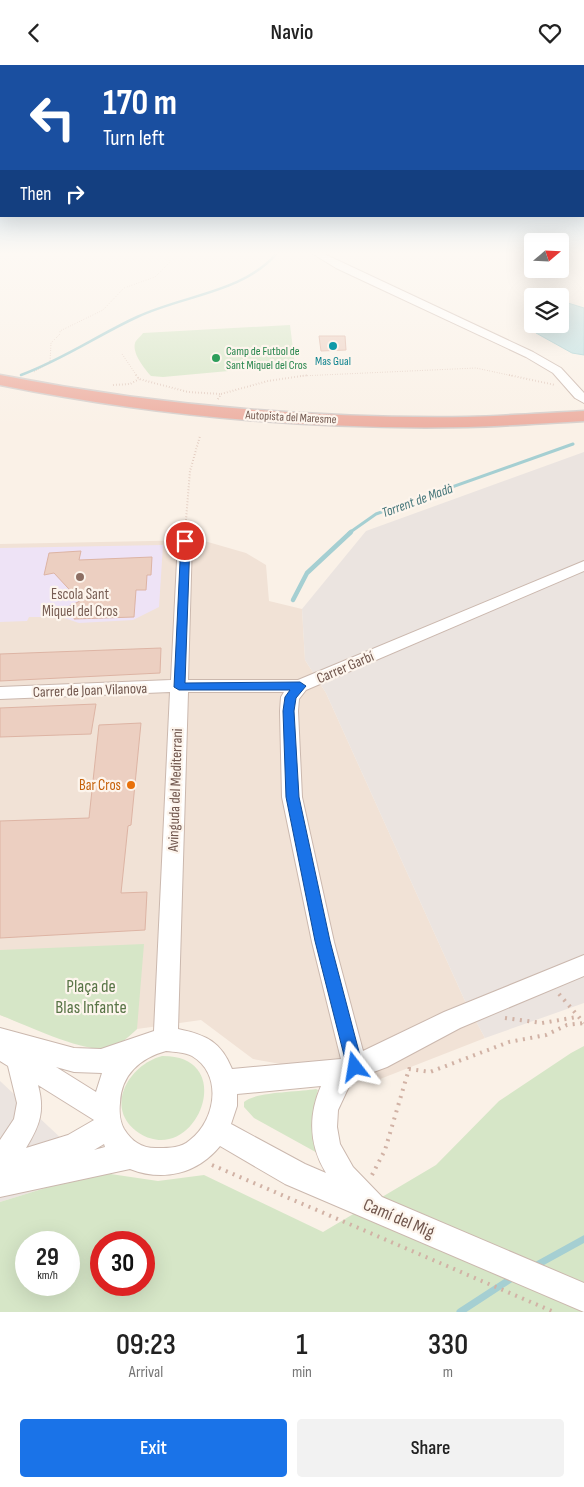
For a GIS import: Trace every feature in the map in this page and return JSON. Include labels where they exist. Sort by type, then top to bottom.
[{"type":"highway","name":"Autopista del Maresme","points":[[0,380],[103,399],[247,415],[342,420],[453,422],[584,416]]},
{"type":"highway","name":"Autopista del Maresme","points":[[0,392],[163,419],[236,426],[346,432],[458,434],[584,428]]},
{"type":"street","points":[[432,310],[517,348],[554,369],[572,385],[575,393],[584,399]]},
{"type":"street","name":"Avinguda del Mediterrani","points":[[166,1039],[185,541]]},
{"type":"street","name":"Carrer Garbí","points":[[349,1069],[292,797],[290,697],[300,686],[584,565]]},
{"type":"street","name":"Carrer de Joan Vilanova","points":[[0,693],[179,687],[300,686]]},
{"type":"street","points":[[226,1081],[349,1069],[378,1059],[452,1020],[546,979],[584,965]]},
{"type":"street","points":[[166,1039],[184,1041],[201,1047],[216,1062],[226,1081],[226,1106],[217,1130],[204,1145],[188,1157],[169,1162],[150,1162],[132,1155],[117,1143],[107,1119],[108,1089],[118,1067],[136,1051],[150,1043],[166,1039]]},
{"type":"street","points":[[0,1040],[74,1060],[101,1061],[136,1051]]},
{"type":"street","points":[[9,1053],[107,1119]]},
{"type":"street","points":[[0,1164],[26,1124],[30,1103],[9,1053]]},
{"type":"street","points":[[349,1069],[328,1098],[324,1130],[327,1147],[343,1179],[372,1207]]},
{"type":"street","points":[[0,1169],[74,1147],[107,1119]]},
{"type":"street","name":"Camí del Mig","points":[[217,1130],[295,1174],[584,1298]]},
{"type":"street","points":[[0,1183],[37,1179],[76,1166],[132,1155]]},
{"type":"path","points":[[37,375],[32,371],[50,362],[51,343],[60,334],[60,331],[74,321],[102,310]]},
{"type":"path","points":[[122,354],[139,379],[188,392],[221,394],[268,381],[337,372],[476,368],[494,370],[540,385],[572,385]]},
{"type":"path","points":[[110,385],[130,384],[139,379]]},
{"type":"path","points":[[218,401],[221,394]]},
{"type":"path","points":[[185,541],[186,492],[194,450],[200,436]]},
{"type":"path","points":[[372,1175],[384,1150],[409,1069],[430,1071],[509,1042],[546,1035],[566,1025],[584,1023],[546,979]]},
{"type":"path","points":[[505,1018],[542,1023],[577,1017]]},
{"type":"path","points":[[205,1164],[232,1171],[342,1222],[554,1312]]},
{"type":"shaded area","points":[[584,452],[584,1003],[485,1038],[465,1001],[326,693],[305,660],[302,609],[366,531]]},
{"type":"shaded area","points":[[201,540],[246,553],[266,565],[269,601],[302,609],[305,660],[326,693],[465,1001],[485,1038],[375,1081],[253,1059],[201,1020],[137,1029],[122,1042],[67,1041],[0,1015],[0,544]]},
{"type":"shaded area","name":"Escola Sant Miquel del Cros","points":[[163,545],[159,607],[133,620],[79,623],[61,617],[29,617],[27,621],[0,622],[0,548]]},
{"type":"shaded area","points":[[0,1081],[97,1172],[0,1202]]},
{"type":"green space","name":"Camp de Futbol de Sant Miquel del Cros","points":[[290,325],[295,365],[163,377],[151,376],[135,352],[136,342],[143,333]]},
{"type":"green space","name":"Plaça de Blas Infante","points":[[144,944],[137,1029],[113,1047],[104,1049],[80,1046],[0,1015],[0,950]]},
{"type":"green space","points":[[584,1046],[584,1312],[0,1312],[0,1202],[97,1172],[158,1181],[204,1175],[323,1232],[436,1165],[499,1101]]},
{"type":"green space","points":[[162,1056],[186,1060],[200,1073],[204,1089],[201,1108],[192,1124],[177,1136],[159,1140],[139,1133],[128,1123],[123,1112],[121,1100],[130,1078],[139,1068]]},
{"type":"green space","points":[[318,1090],[314,1108],[314,1123],[321,1155],[254,1118],[244,1107],[244,1102],[257,1096]]},
{"type":"water","points":[[569,310],[584,310],[584,355],[572,353],[536,333],[569,333]]},
{"type":"building","name":"Mas Gual","points":[[319,336],[345,336],[346,350],[321,351]]},
{"type":"building","points":[[81,551],[79,560],[152,557],[151,575],[147,575],[146,590],[136,590],[134,617],[74,619],[74,612],[68,607],[80,601],[54,573],[44,575],[49,553]]},
{"type":"building","points":[[161,648],[160,673],[0,681],[0,654]]},
{"type":"building","points":[[96,704],[91,734],[0,737],[0,708]]},
{"type":"building","points":[[141,723],[131,825],[128,826],[121,893],[147,892],[145,930],[0,938],[0,821],[89,818],[99,725]]},
{"type":"waterway","points":[[21,375],[51,362],[137,317],[155,310]]},
{"type":"waterway","name":"Torrent de Madà","points":[[349,533],[376,514],[573,444]]},
{"type":"waterway","name":"Torrent de Madà","points":[[293,600],[307,573],[351,532]]},
{"type":"waterway","points":[[535,1266],[584,1239]]},
{"type":"waterway","points":[[460,1312],[512,1278]]},
{"type":"place","name":"Mas Gual","points":[[333,346]]},
{"type":"place","name":"Camp de Futbol de Sant Miquel del Cros","points":[[216,358]]},
{"type":"place","name":"Escola Sant Miquel del Cros","points":[[80,577]]},
{"type":"place","name":"Bar Cros","points":[[131,785]]},
{"type":"route","points":[[185,541],[179,687],[300,686],[290,697],[292,797],[323,941],[355,1067]]}]
